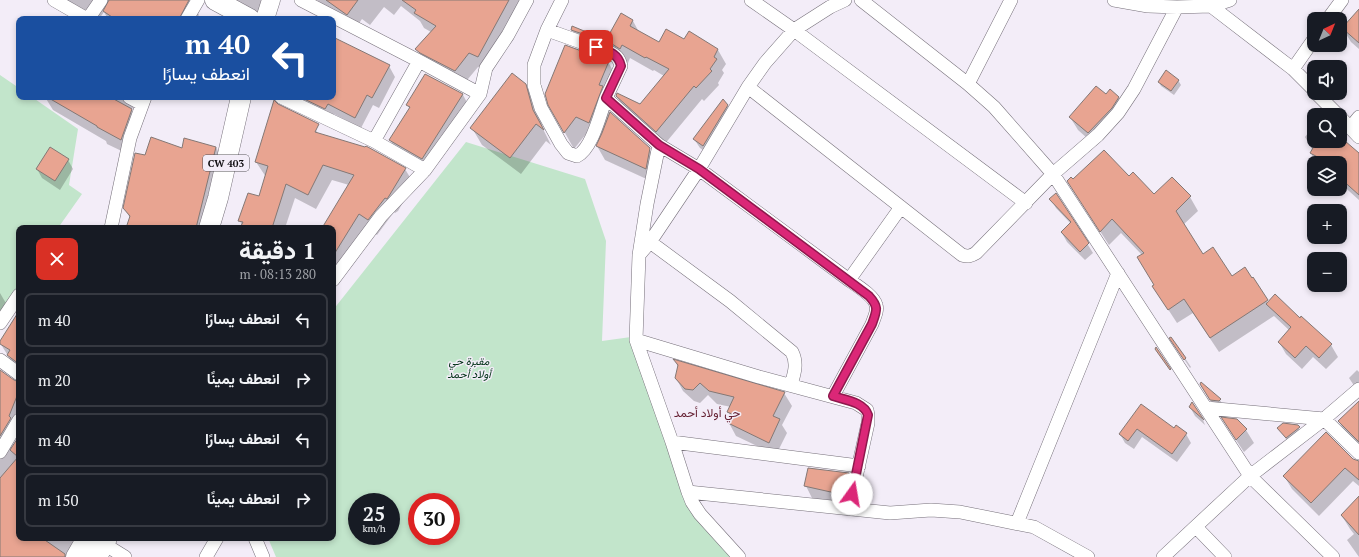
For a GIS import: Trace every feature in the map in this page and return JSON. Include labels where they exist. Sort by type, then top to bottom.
[{"type":"main road","points":[[215,0],[244,16]]},
{"type":"main road","points":[[266,16],[272,0]]},
{"type":"main road","name":"CW 403","points":[[210,225],[218,198],[240,100]]},
{"type":"main road","name":"CW 403","points":[[224,225],[252,100]]},
{"type":"main road","points":[[76,557],[99,544]]},
{"type":"street","points":[[54,0],[82,16]]},
{"type":"street","points":[[89,16],[101,0]]},
{"type":"street","points":[[189,16],[198,0]]},
{"type":"street","points":[[301,0],[332,16]]},
{"type":"street","points":[[336,276],[381,216],[424,170],[480,94],[486,68],[508,35],[527,0]]},
{"type":"street","points":[[547,30],[616,55],[621,66],[606,98],[588,147],[582,154],[577,156],[568,153],[561,144],[541,108],[534,85],[534,65],[547,30],[562,0]]},
{"type":"street","points":[[751,0],[794,30],[1026,203]]},
{"type":"street","points":[[639,255],[650,242],[699,169],[748,87],[766,63],[794,30],[830,7],[845,0]]},
{"type":"street","points":[[861,0],[968,84],[994,107],[1053,174],[1250,476],[1334,557]]},
{"type":"street","points":[[968,84],[1011,0]]},
{"type":"street","points":[[1114,0],[1148,6],[1176,7],[1230,0]]},
{"type":"street","points":[[1333,12],[1342,0]]},
{"type":"street","points":[[1212,3],[1293,69],[1307,83]]},
{"type":"street","points":[[748,87],[962,255],[972,256],[1053,174],[1098,135],[1118,113],[1134,89],[1176,7]]},
{"type":"street","points":[[336,18],[480,94]]},
{"type":"street","points":[[1293,69],[1307,49]]},
{"type":"street","points":[[374,141],[419,61]]},
{"type":"street","points":[[606,98],[659,145],[699,169],[869,296],[876,305],[876,311],[872,324],[833,396]]},
{"type":"street","points":[[111,225],[130,138],[144,100]]},
{"type":"street","points":[[287,100],[374,141],[424,170]]},
{"type":"street","points":[[1323,100],[1331,108]]},
{"type":"street","points":[[1355,132],[1359,116]]},
{"type":"street","points":[[1347,124],[1355,132]]},
{"type":"street","points":[[659,145],[647,204],[639,255],[636,340],[692,502],[700,514],[739,557]]},
{"type":"street","points":[[848,280],[901,207]]},
{"type":"street","points":[[650,242],[730,301],[792,352],[796,365],[791,385]]},
{"type":"street","points":[[1017,523],[1118,273]]},
{"type":"street","points":[[0,322],[16,299]]},
{"type":"street","points":[[636,340],[759,377],[833,396],[856,403],[867,410],[868,415],[859,466],[849,509]]},
{"type":"street","points":[[0,360],[16,372]]},
{"type":"street","points":[[1163,557],[1250,476],[1324,419],[1359,389]]},
{"type":"street","points":[[1206,408],[1324,419],[1359,453]]},
{"type":"street","points":[[0,452],[16,425]]},
{"type":"street","points":[[672,442],[859,466]]},
{"type":"street","points":[[688,492],[890,513],[931,510],[960,512],[1034,527],[1088,557]]},
{"type":"street","points":[[1196,527],[1225,557]]},
{"type":"street","points":[[206,557],[215,541]]},
{"type":"street","points":[[256,541],[263,557]]},
{"type":"street","points":[[99,544],[125,557]]},
{"type":"green space","points":[[0,75],[16,86],[16,100],[36,100],[78,129],[69,185],[82,194],[60,225],[16,225],[16,289],[0,313]]},
{"type":"green space","name":"مقبرة حي أولاد أحمد","points":[[466,142],[585,179],[606,241],[602,341],[631,337],[689,505],[735,557],[276,557],[269,541],[336,541],[336,306]]},
{"type":"building","points":[[109,0],[189,0],[181,16],[110,16],[103,11]]},
{"type":"building","points":[[326,0],[358,0],[347,15]]},
{"type":"building","points":[[402,0],[509,0],[478,57],[469,53],[455,71],[415,49],[436,26],[414,13],[416,10]]},
{"type":"building","points":[[1359,9],[1359,43],[1347,32],[1347,22]]},
{"type":"building","points":[[621,13],[633,20],[630,26],[659,42],[666,29],[684,39],[689,31],[718,49],[714,57],[717,59],[710,69],[712,71],[696,88],[694,86],[656,132],[616,96],[617,93],[640,104],[669,69],[622,45],[620,49],[612,44],[571,30],[572,26],[606,40]]},
{"type":"building","points":[[336,38],[390,65],[372,98],[367,95],[355,118],[328,104],[325,109],[306,100],[336,100]]},
{"type":"building","points":[[565,45],[609,61],[599,85],[603,86],[589,123],[576,117],[564,133],[548,105],[545,94]]},
{"type":"building","points":[[1166,70],[1179,80],[1171,91],[1158,82]]},
{"type":"building","points":[[512,73],[526,84],[533,110],[544,130],[536,124],[510,158],[470,128]]},
{"type":"building","points":[[425,74],[463,94],[422,159],[389,140],[410,107],[406,105]]},
{"type":"building","points":[[1096,86],[1106,94],[1110,89],[1119,97],[1112,108],[1088,133],[1069,117]]},
{"type":"building","points":[[723,99],[728,105],[703,146],[693,139]]},
{"type":"building","points":[[52,100],[116,100],[132,109],[121,140]]},
{"type":"building","points":[[274,100],[278,104],[319,124],[315,132],[365,147],[366,146],[406,168],[387,199],[385,198],[368,220],[359,214],[336,251],[336,225],[324,225],[354,175],[323,165],[308,195],[286,184],[273,225],[242,225],[243,222],[238,221],[248,193],[259,196],[268,166],[255,162]]},
{"type":"building","points":[[610,112],[650,148],[646,169],[596,146]]},
{"type":"building","points":[[151,137],[182,148],[184,138],[216,147],[197,225],[127,225],[130,216],[123,208],[135,153],[145,155]]},
{"type":"building","points":[[1347,143],[1359,153],[1359,195],[1347,184],[1347,156],[1316,156],[1310,153],[1313,148],[1347,148]]},
{"type":"building","points":[[50,147],[69,159],[55,181],[36,169]]},
{"type":"building","points":[[1104,150],[1129,176],[1133,172],[1154,194],[1172,177],[1191,196],[1176,211],[1203,254],[1213,247],[1232,276],[1245,267],[1268,300],[1210,338],[1184,299],[1168,310],[1152,286],[1154,285],[1137,257],[1144,253],[1112,219],[1100,232],[1067,181],[1071,177],[1073,179]]},
{"type":"building","points":[[1056,193],[1089,243],[1080,252],[1061,232],[1071,222],[1049,199]]},
{"type":"building","points":[[1275,294],[1300,318],[1301,316],[1332,344],[1319,358],[1306,346],[1295,358],[1278,342],[1291,327],[1266,304]]},
{"type":"building","points":[[16,316],[16,362],[7,355],[10,350],[0,344],[0,341]]},
{"type":"building","points":[[1171,337],[1186,358],[1184,360],[1169,338]]},
{"type":"building","points":[[1156,347],[1171,369],[1170,370],[1155,349]]},
{"type":"building","points":[[673,359],[785,392],[773,416],[780,419],[769,443],[728,423],[732,414],[727,412],[734,397],[709,391],[700,383],[693,390],[685,389],[675,378],[678,365]]},
{"type":"building","points":[[0,370],[16,381],[16,398],[9,416],[11,418],[0,436]]},
{"type":"building","points":[[1201,382],[1221,399],[1219,401],[1210,400],[1200,384]]},
{"type":"building","points":[[1359,401],[1359,442],[1338,421]]},
{"type":"building","points":[[1192,402],[1204,420],[1189,407]]},
{"type":"building","points":[[1141,404],[1174,428],[1176,425],[1187,433],[1172,454],[1137,429],[1128,441],[1119,434]]},
{"type":"building","points":[[1221,417],[1237,419],[1247,429],[1236,440]]},
{"type":"building","points":[[1283,423],[1298,425],[1300,427],[1286,438],[1277,428]]},
{"type":"building","points":[[1326,432],[1353,459],[1359,461],[1359,480],[1345,468],[1311,503],[1283,476]]},
{"type":"building","points":[[16,441],[16,455],[10,450]]},
{"type":"building","points":[[16,459],[16,541],[46,541],[65,554],[65,557],[0,557],[0,478]]},
{"type":"building","points":[[808,468],[849,473],[844,495],[804,486]]},
{"type":"building","points":[[1359,496],[1359,535],[1341,515]]},
{"type":"district","name":"حي أولاد أحمد","points":[[707,412]]},
{"type":"route","points":[[596,47],[616,55],[621,66],[606,98],[644,130],[659,145],[699,169],[874,301],[876,311],[872,324],[833,396],[856,403],[867,410],[868,415],[868,423],[852,494]]}]
